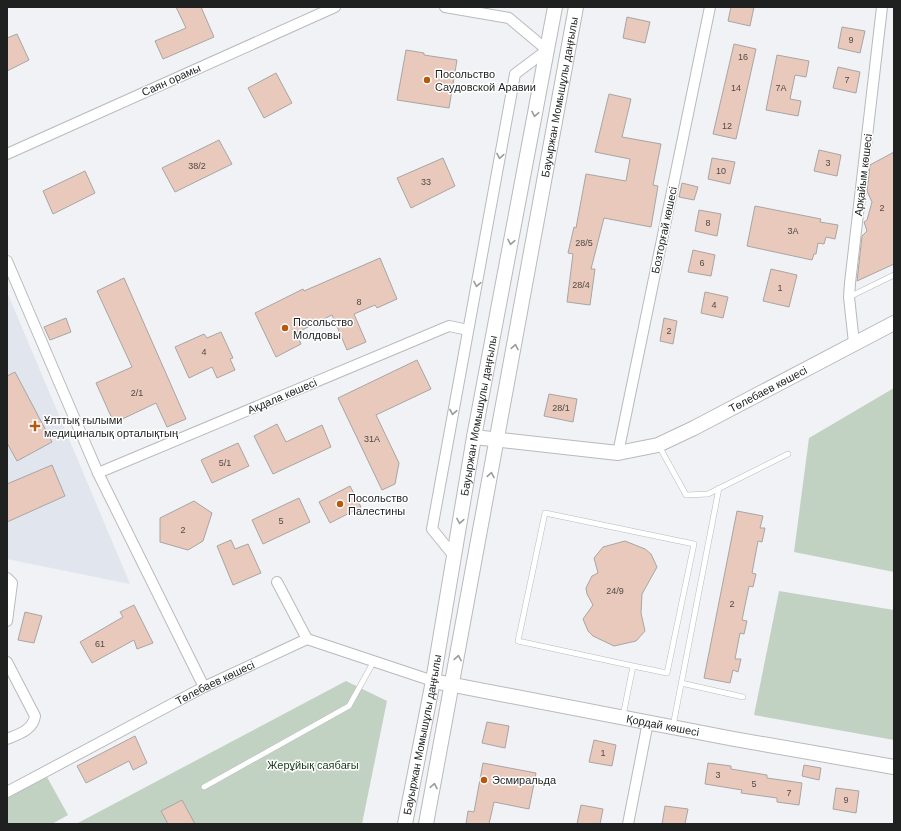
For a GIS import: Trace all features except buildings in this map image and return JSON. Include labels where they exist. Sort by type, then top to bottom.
[{"type":"main road","name":"Бауыржан Момышұлы даңғылы","points":[[405,824],[433,681],[474,437],[555,7]]},
{"type":"main road","name":"Бауыржан Момышұлы даңғылы","points":[[426,824],[498,440],[576,7]]},
{"type":"main road","name":"Төлебаев көшесі","points":[[618,453],[639,447],[658,445],[694,428],[894,323]]},
{"type":"main road","points":[[474,437],[618,453]]},
{"type":"main road","name":"Қордай көшесі","points":[[433,681],[673,727],[894,767]]},
{"type":"street","name":"Саян орамы","points":[[7,154],[334,7]]},
{"type":"street","points":[[445,7],[509,18],[547,50],[515,74],[432,529],[454,556]]},
{"type":"street","name":"Бозторғай көшесі","points":[[618,453],[710,7]]},
{"type":"street","name":"Арқайым көшесі","points":[[854,343],[849,297],[882,7]]},
{"type":"street","points":[[7,261],[98,474],[204,688]]},
{"type":"street","name":"Ақдала көшесі","points":[[98,474],[449,326],[468,330]]},
{"type":"street","points":[[7,578],[12,583],[7,621]]},
{"type":"street","points":[[277,582],[307,639],[433,681]]},
{"type":"street","name":"Төлебаев көшесі","points":[[7,792],[204,688],[307,639]]},
{"type":"street","points":[[7,662],[35,716],[34,723],[29,728],[7,739]]},
{"type":"street","points":[[628,824],[648,722]]},
{"type":"lane","points":[[849,297],[894,275]]},
{"type":"lane","points":[[658,445],[686,495],[708,494],[788,454]]},
{"type":"lane","points":[[673,727],[719,488]]},
{"type":"lane","points":[[545,513],[694,544],[667,673],[633,666],[518,642],[545,513]]},
{"type":"lane","points":[[204,787],[349,706],[374,661]]},
{"type":"lane","points":[[623,717],[633,666]]},
{"type":"lane","points":[[681,684],[744,697]]},
{"type":"shaded area","name":"Ұлттық ғылыми медициналық орталықтың","points":[[7,292],[130,584],[7,559]]},
{"type":"green space","points":[[894,388],[894,572],[794,552],[809,438]]},
{"type":"green space","points":[[779,591],[894,610],[894,740],[754,715]]},
{"type":"green space","name":"Жерұйық саябағы","points":[[346,681],[387,701],[362,824],[76,824]]},
{"type":"green space","points":[[47,777],[68,815],[52,824],[7,824],[7,798]]},
{"type":"place","name":"Посольство Саудовской Аравии","points":[[427,80]]},
{"type":"place","name":"Посольство Молдовы","points":[[285,328]]},
{"type":"place","name":"Ұлттық ғылыми медициналық орталықтың","points":[[35,426]]},
{"type":"place","name":"Посольство Палестины","points":[[340,504]]},
{"type":"place","name":"Эсмиральда","points":[[484,780]]}]
